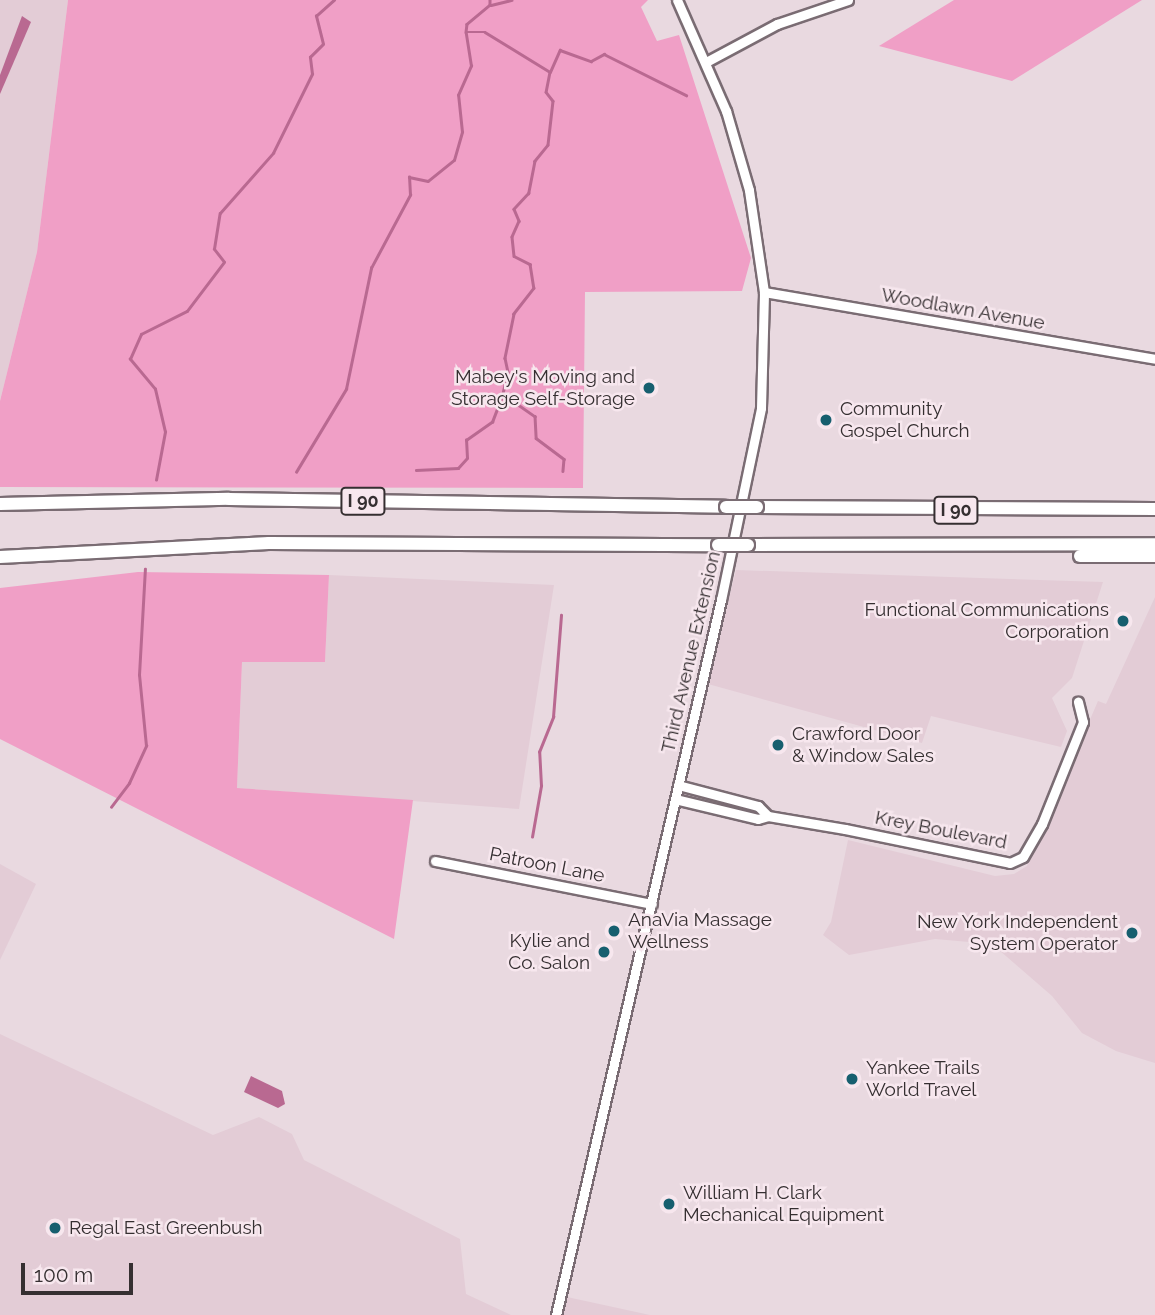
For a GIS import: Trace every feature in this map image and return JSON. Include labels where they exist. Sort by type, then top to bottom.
[{"type":"highway","name":"I 90","points":[[0,504],[256,499],[726,507],[1155,509]]},
{"type":"highway","name":"I 90","points":[[0,557],[269,542],[993,547],[1155,544]]},
{"type":"highway","points":[[993,547],[1050,555],[1155,556]]},
{"type":"street","name":"Third Avenue Extension","points":[[556,1315],[752,461],[764,371],[764,292],[738,147],[706,62],[677,0]]},
{"type":"street","points":[[706,62],[777,24],[848,0]]},
{"type":"street","name":"Woodlawn Avenue","points":[[764,292],[1155,359]]},
{"type":"street","name":"Krey Boulevard","points":[[675,799],[758,819],[768,816],[1003,864],[1017,860],[1042,824],[1083,722],[1079,702]]},
{"type":"street","name":"Krey Boulevard","points":[[678,785],[758,806],[768,816]]},
{"type":"street","name":"Patroon Lane","points":[[435,861],[652,904]]},
{"type":"shaded area","points":[[0,0],[68,0],[37,252],[0,401]]},
{"type":"shaded area","points":[[68,0],[648,0],[641,7],[657,41],[679,35],[751,258],[742,291],[585,292],[583,488],[0,487],[0,401],[37,252]]},
{"type":"shaded area","points":[[954,0],[1142,0],[1012,81],[879,46]]},
{"type":"shaded area","points":[[22,16],[31,22],[0,94],[0,75]]},
{"type":"shaded area","points":[[736,570],[1103,582],[1072,678],[1052,698],[1067,731],[1061,747],[931,716],[922,743],[708,684]]},
{"type":"shaded area","points":[[138,572],[329,575],[325,662],[242,662],[237,788],[413,800],[394,939],[0,739],[0,588]]},
{"type":"shaded area","points":[[329,575],[554,585],[519,809],[237,788],[242,662],[325,662]]},
{"type":"shaded area","name":"New York Independent System Operator","points":[[1155,597],[1155,1063],[1116,1051],[1082,1033],[1052,996],[992,944],[935,939],[849,955],[823,935],[831,922],[848,840],[995,876],[1014,874],[1027,866],[1098,701],[1106,704]]},
{"type":"shaded area","points":[[0,864],[36,884],[0,960]]},
{"type":"shaded area","points":[[0,1034],[213,1135],[259,1117],[292,1134],[304,1160],[460,1239],[466,1294],[511,1315],[0,1315]]},
{"type":"shaded area","points":[[251,1076],[282,1091],[285,1104],[278,1108],[244,1092]]},
{"type":"shaded area","points":[[567,1297],[650,1315],[563,1315]]},
{"type":"waterway","points":[[156,480],[165,432],[155,389],[130,359],[141,334],[187,311],[224,262],[214,249],[220,213],[273,153],[312,74],[310,57],[323,44],[316,16],[334,0]]},
{"type":"waterway","points":[[490,0],[490,5],[467,24],[466,32],[485,32],[550,72],[546,92],[553,101],[548,145],[535,161],[529,193],[514,209],[519,221],[512,237],[514,256],[530,264],[534,288],[514,314],[505,358],[508,372],[503,394],[535,416],[536,438],[564,459],[563,471]]},
{"type":"waterway","points":[[491,5],[511,0]]},
{"type":"waterway","points":[[296,472],[346,389],[371,268],[410,195],[409,177],[428,181],[454,160],[462,132],[458,95],[471,66],[466,33]]},
{"type":"waterway","points":[[550,72],[560,50],[591,61],[604,54],[686,95]]},
{"type":"waterway","points":[[416,470],[458,468],[467,458],[466,440],[492,422],[503,394]]},
{"type":"waterway","points":[[111,807],[129,783],[146,746],[139,675],[145,569]]},
{"type":"waterway","points":[[532,837],[541,786],[539,752],[553,717],[561,615]]},
{"type":"place","name":"Mabey's Moving and Storage Self-Storage","points":[[649,388]]},
{"type":"place","name":"Community Gospel Church","points":[[826,420]]},
{"type":"place","name":"Functional Communications Corporation","points":[[1123,621]]},
{"type":"place","name":"Crawford Door & Window Sales","points":[[778,745]]},
{"type":"place","name":"AnaVia Massage Wellness","points":[[614,931]]},
{"type":"place","name":"New York Independent System Operator","points":[[1132,933]]},
{"type":"place","name":"Kylie and Co. Salon","points":[[604,952]]},
{"type":"place","name":"Yankee Trails World Travel","points":[[852,1079]]},
{"type":"place","name":"William H. Clark Mechanical Equipment","points":[[669,1204]]},
{"type":"place","name":"Regal East Greenbush","points":[[55,1228]]}]
